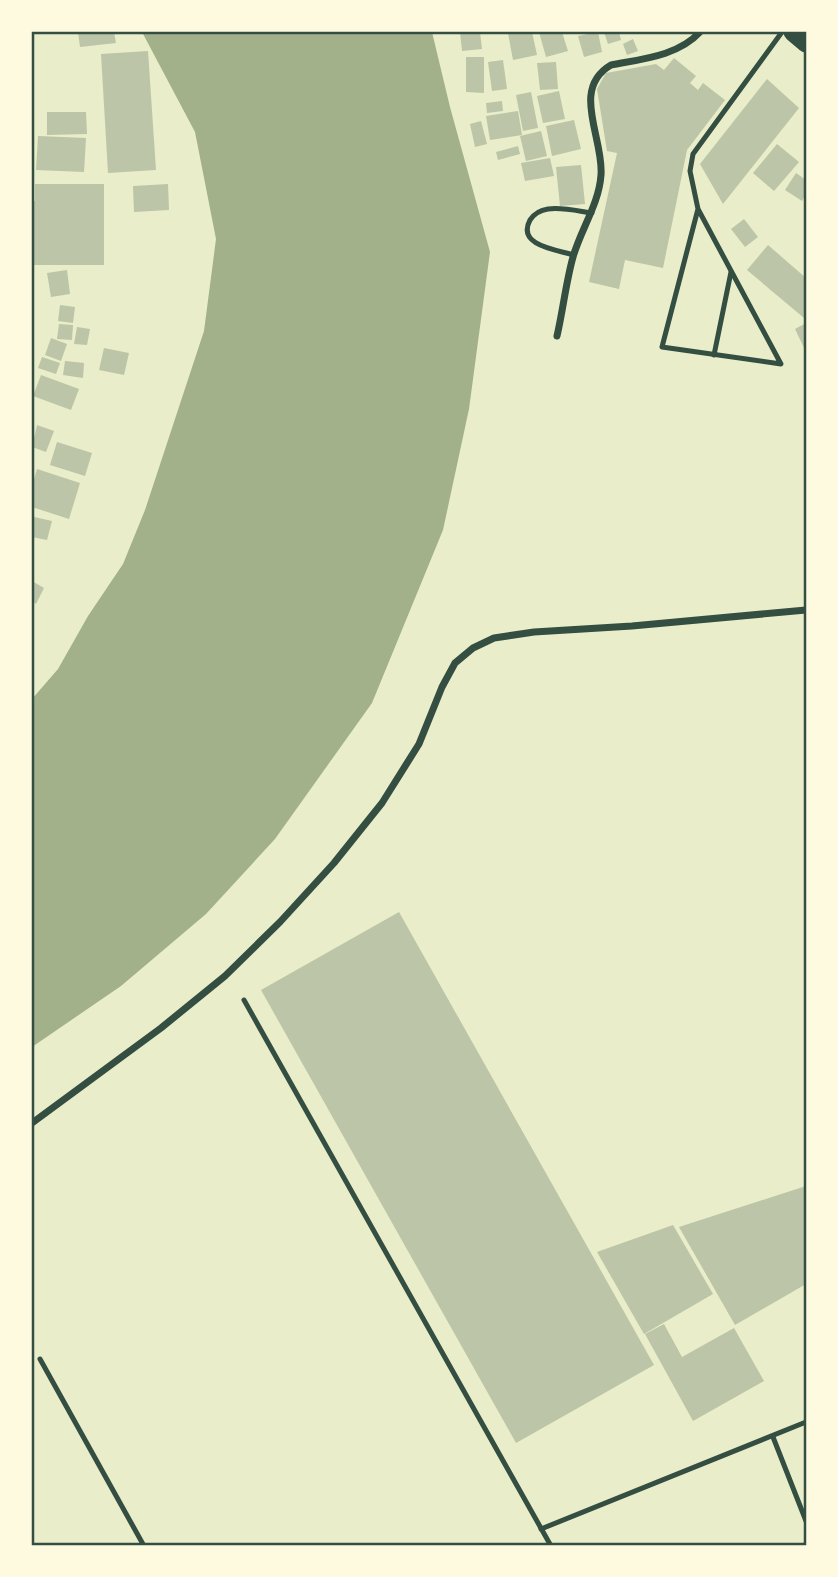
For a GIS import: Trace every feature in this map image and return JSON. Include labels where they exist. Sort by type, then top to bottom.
[{"type":"highway","points":[[793,32],[807,43]]},
{"type":"street","points":[[557,336],[574,255],[592,214],[601,175],[599,147],[590,104],[592,83],[611,65],[679,48],[687,45],[700,32]]},
{"type":"street","points":[[32,1123],[161,1028],[225,976],[289,912],[334,863],[382,803],[419,744],[442,687],[455,663],[473,648],[494,638],[534,632],[807,610]]},
{"type":"lane","points":[[698,209],[662,347],[781,364],[698,209],[690,171],[693,154],[782,32]]},
{"type":"lane","points":[[574,255],[535,244],[529,237],[528,226],[532,217],[540,211],[550,209],[592,214]]},
{"type":"lane","points":[[714,355],[731,271]]},
{"type":"lane","points":[[244,1000],[551,1545]]},
{"type":"lane","points":[[40,1359],[144,1545]]},
{"type":"lane","points":[[541,1529],[807,1422]]},
{"type":"lane","points":[[773,1437],[807,1521]]},
{"type":"shaded area","points":[[142,32],[432,32],[490,252],[469,409],[443,530],[372,703],[275,839],[206,914],[121,986],[32,1047],[32,699],[58,669],[88,616],[123,564],[145,510],[204,331],[216,239],[195,132]]},
{"type":"building","points":[[78,32],[114,32],[116,43],[80,47]]},
{"type":"building","points":[[460,32],[480,32],[482,49],[462,51]]},
{"type":"building","points":[[532,32],[537,55],[513,60],[508,33]]},
{"type":"building","points":[[539,32],[562,32],[568,51],[546,57]]},
{"type":"building","points":[[598,32],[602,52],[584,57],[578,36]]},
{"type":"building","points":[[604,32],[619,32],[621,40],[608,44]]},
{"type":"building","points":[[633,39],[638,51],[627,55],[623,44]]},
{"type":"building","points":[[148,51],[156,170],[108,173],[101,54]]},
{"type":"building","points":[[466,57],[484,57],[484,93],[466,92]]},
{"type":"building","points":[[674,58],[696,76],[690,83],[698,90],[703,83],[725,100],[687,150],[663,268],[625,260],[619,289],[589,282],[617,153],[607,151],[597,89],[606,73],[656,64],[664,70]]},
{"type":"building","points":[[503,60],[507,89],[492,91],[488,62]]},
{"type":"building","points":[[556,62],[558,89],[540,90],[537,63]]},
{"type":"building","points":[[767,79],[799,108],[723,204],[700,164]]},
{"type":"building","points":[[559,91],[565,119],[543,123],[537,96]]},
{"type":"building","points":[[531,92],[538,128],[523,131],[516,95]]},
{"type":"building","points":[[502,101],[503,111],[487,113],[486,103]]},
{"type":"building","points":[[518,111],[522,135],[490,140],[486,116]]},
{"type":"building","points":[[47,112],[86,112],[87,134],[47,135]]},
{"type":"building","points":[[574,120],[581,149],[552,156],[546,126]]},
{"type":"building","points":[[481,121],[487,144],[475,147],[470,124]]},
{"type":"building","points":[[541,131],[547,156],[526,161],[520,136]]},
{"type":"building","points":[[38,136],[86,138],[84,172],[36,170]]},
{"type":"building","points":[[777,144],[799,162],[774,191],[753,173]]},
{"type":"building","points":[[518,146],[520,154],[498,160],[496,152]]},
{"type":"building","points":[[550,158],[554,176],[525,181],[521,163]]},
{"type":"building","points":[[581,165],[585,204],[560,206],[556,167]]},
{"type":"building","points":[[796,173],[806,180],[806,194],[802,201],[785,190]]},
{"type":"building","points":[[35,184],[104,184],[104,265],[32,265],[32,201],[35,201]]},
{"type":"building","points":[[168,184],[169,210],[134,212],[133,186]]},
{"type":"building","points":[[744,219],[758,237],[745,247],[731,229]]},
{"type":"building","points":[[768,245],[806,278],[804,318],[747,270]]},
{"type":"building","points":[[67,270],[70,294],[51,297],[47,273]]},
{"type":"building","points":[[60,305],[75,307],[73,323],[58,321]]},
{"type":"building","points":[[806,323],[806,352],[795,329]]},
{"type":"building","points":[[59,324],[73,325],[72,340],[57,339]]},
{"type":"building","points":[[77,327],[90,329],[87,345],[74,344]]},
{"type":"building","points":[[51,338],[67,344],[61,361],[45,355]]},
{"type":"building","points":[[104,348],[129,353],[124,375],[99,370]]},
{"type":"building","points":[[42,357],[60,363],[56,374],[38,368]]},
{"type":"building","points":[[65,361],[84,363],[83,378],[63,375]]},
{"type":"building","points":[[41,375],[79,389],[71,410],[33,396]]},
{"type":"building","points":[[37,425],[54,431],[46,452],[32,447]]},
{"type":"building","points":[[57,442],[92,453],[85,476],[50,465]]},
{"type":"building","points":[[37,469],[80,483],[69,519],[32,507],[32,486]]},
{"type":"building","points":[[34,517],[52,521],[47,540],[32,537]]},
{"type":"building","points":[[32,581],[44,588],[36,604],[32,601]]},
{"type":"building","points":[[399,912],[654,1365],[516,1443],[261,990]]},
{"type":"building","points":[[806,1186],[806,1284],[735,1325],[679,1227]]},
{"type":"building","points":[[673,1225],[713,1294],[644,1334],[597,1252]]},
{"type":"building","points":[[664,1324],[682,1357],[734,1328],[764,1381],[693,1421],[645,1334]]}]
